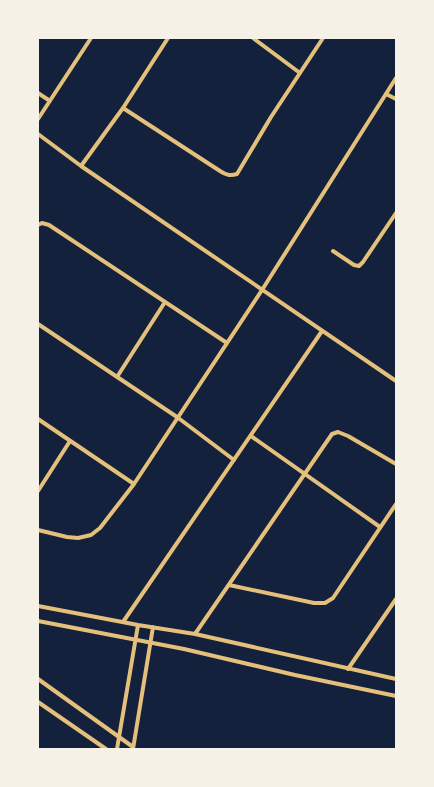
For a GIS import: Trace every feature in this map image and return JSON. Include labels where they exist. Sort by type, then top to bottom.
[{"type":"street","points":[[38,118],[91,38]]},
{"type":"street","points":[[81,166],[123,108],[168,38]]},
{"type":"street","points":[[253,38],[300,72]]},
{"type":"street","points":[[123,108],[226,175],[232,176],[237,174],[300,72],[323,38]]},
{"type":"street","points":[[38,530],[78,538],[91,535],[100,528],[134,484],[262,290],[396,78]]},
{"type":"street","points":[[38,93],[50,101]]},
{"type":"street","points":[[386,94],[396,99]]},
{"type":"street","points":[[38,134],[81,166],[396,381]]},
{"type":"street","points":[[333,251],[354,265],[359,266],[396,213]]},
{"type":"street","points":[[38,225],[42,223],[49,225],[227,342]]},
{"type":"street","points":[[117,377],[165,302]]},
{"type":"street","points":[[38,324],[177,418],[234,460]]},
{"type":"street","points":[[123,622],[322,331]]},
{"type":"street","points":[[38,419],[134,484]]},
{"type":"street","points":[[195,634],[332,434],[338,432],[348,436],[396,464]]},
{"type":"street","points":[[251,436],[380,527]]},
{"type":"street","points":[[38,491],[70,441]]},
{"type":"street","points":[[229,585],[314,603],[325,603],[333,598],[396,504]]},
{"type":"street","points":[[348,669],[396,599]]},
{"type":"street","points":[[38,606],[195,634],[396,679]]},
{"type":"street","points":[[38,621],[184,649],[295,675],[396,696]]},
{"type":"street","points":[[117,749],[138,625]]},
{"type":"street","points":[[38,679],[133,748],[153,627]]},
{"type":"street","points":[[38,702],[106,749]]}]
